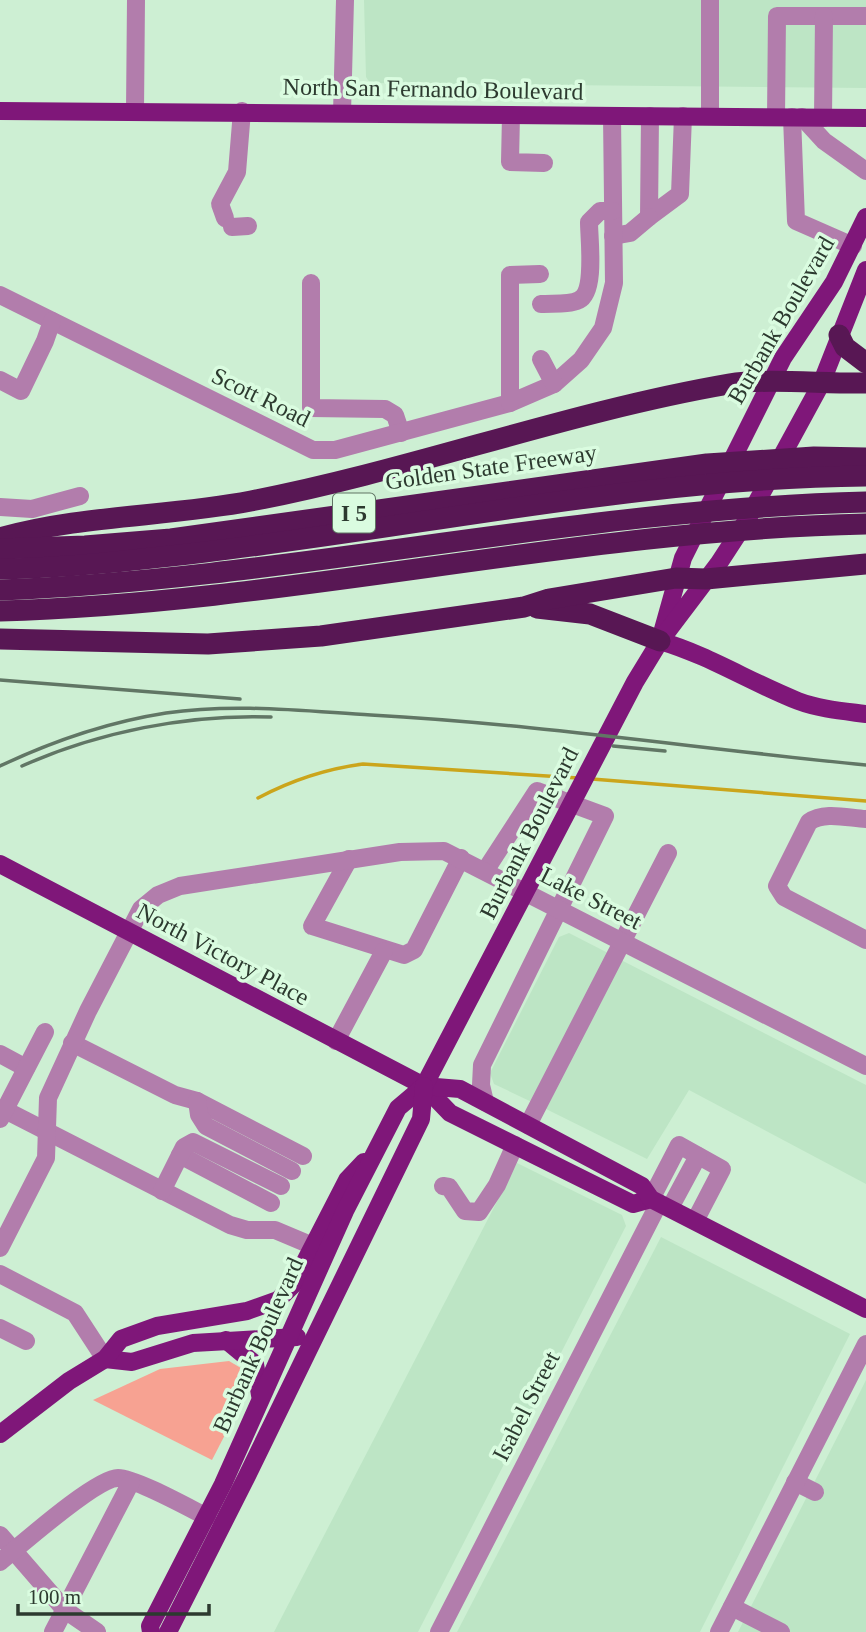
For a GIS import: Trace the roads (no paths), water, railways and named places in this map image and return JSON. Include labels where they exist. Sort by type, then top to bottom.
[{"type":"highway","points":[[839,335],[845,347],[866,363]]},
{"type":"highway","points":[[0,538],[45,526],[158,515],[251,501],[584,416],[731,384],[866,383]]},
{"type":"highway","name":"Golden State Freeway","points":[[0,549],[171,539],[707,464],[814,457],[866,458]]},
{"type":"highway","points":[[0,569],[95,565],[274,544],[674,486],[810,477],[866,477]]},
{"type":"highway","points":[[0,590],[85,587],[173,578],[668,513],[866,502]]},
{"type":"highway","points":[[0,611],[71,609],[171,600],[664,535],[780,526],[866,524]]},
{"type":"highway","points":[[0,639],[220,643],[321,636],[524,607],[549,599],[676,578],[706,579],[866,564]]},
{"type":"highway","points":[[524,607],[590,614],[660,641]]},
{"type":"main road","name":"North San Fernando Boulevard","points":[[0,111],[866,118]]},
{"type":"main road","name":"Burbank Boulevard","points":[[660,641],[676,578],[770,384],[853,246],[866,217]]},
{"type":"main road","name":"Burbank Boulevard","points":[[168,1632],[421,1119],[424,1087],[635,682],[660,641],[747,520],[821,384],[866,270]]},
{"type":"main road","points":[[660,641],[717,662],[797,700],[830,710],[866,714]]},
{"type":"main road","name":"North Victory Place","points":[[0,863],[424,1087]]},
{"type":"main road","name":"Burbank Boulevard","points":[[151,1632],[150,1626],[207,1517],[375,1153],[398,1108],[424,1087]]},
{"type":"main road","points":[[424,1087],[460,1089],[642,1186],[660,1203],[866,1309]]},
{"type":"main road","points":[[424,1087],[450,1113],[633,1203],[660,1203]]},
{"type":"main road","points":[[0,1434],[69,1381],[105,1359],[121,1339],[137,1332],[247,1311],[278,1300],[293,1285],[347,1180],[375,1153]]},
{"type":"main road","points":[[105,1359],[132,1362],[193,1343],[314,1336]]},
{"type":"main road","points":[[226,1340],[255,1364],[261,1387],[260,1401]]},
{"type":"street","points":[[135,111],[136,0]]},
{"type":"street","points":[[342,113],[345,0]]},
{"type":"street","points":[[710,0],[710,117]]},
{"type":"street","points":[[853,246],[796,221],[790,117],[777,16],[866,16]]},
{"type":"street","points":[[823,118],[824,16]]},
{"type":"street","points":[[235,224],[220,204],[237,172],[242,111]]},
{"type":"street","points":[[510,115],[510,162],[544,163]]},
{"type":"street","name":"Scott Road","points":[[0,295],[313,450],[335,450],[510,403],[554,384],[581,360],[603,328],[614,283],[612,116]]},
{"type":"street","points":[[649,217],[650,116]]},
{"type":"street","points":[[613,236],[630,233],[680,194],[683,116]]},
{"type":"street","points":[[790,117],[866,171]]},
{"type":"street","points":[[541,304],[576,302],[583,298],[589,285],[589,222],[600,212],[613,211]]},
{"type":"street","points":[[510,403],[510,275],[540,274]]},
{"type":"street","points":[[311,283],[311,408],[385,409],[395,415],[401,433]]},
{"type":"street","points":[[0,380],[21,391],[52,321]]},
{"type":"street","points":[[541,359],[554,384]]},
{"type":"street","points":[[0,507],[32,509],[80,496]]},
{"type":"street","points":[[485,871],[537,791],[605,816],[482,1065],[481,1084],[485,1102]]},
{"type":"street","points":[[866,819],[822,816],[814,818],[787,862],[778,887],[784,898],[866,940]]},
{"type":"street","name":"Lake Street","points":[[0,1248],[46,1157],[48,1098],[72,1043],[129,931],[149,901],[180,886],[349,859],[432,850],[461,858],[866,1066]]},
{"type":"street","points":[[528,1125],[668,853]]},
{"type":"street","points":[[349,859],[312,926],[383,951],[404,955],[414,950],[461,858]]},
{"type":"street","points":[[336,1041],[383,951]]},
{"type":"street","points":[[45,1031],[2,1115],[47,1132],[230,1226],[247,1230],[275,1230],[313,1246]]},
{"type":"street","points":[[72,1043],[157,1086],[197,1101],[199,1115],[206,1126],[297,1164]]},
{"type":"street","points":[[0,1054],[26,1068]]},
{"type":"street","points":[[162,1191],[187,1144],[197,1142],[281,1186]]},
{"type":"street","points":[[443,1186],[449,1187],[465,1211],[479,1212],[497,1185],[515,1144]]},
{"type":"street","points":[[180,1155],[271,1203]]},
{"type":"street","name":"Isabel Street","points":[[439,1632],[660,1203],[698,1156],[722,1169],[695,1221]]},
{"type":"street","points":[[0,1274],[79,1316],[105,1359]]},
{"type":"street","points":[[0,1328],[26,1340]]},
{"type":"street","points":[[719,1632],[866,1344]]},
{"type":"street","points":[[7,1556],[102,1483],[118,1478],[207,1517]]},
{"type":"street","points":[[53,1632],[131,1482]]},
{"type":"street","points":[[796,1482],[815,1492]]},
{"type":"street","points":[[0,1535],[7,1556],[65,1610],[97,1632]]},
{"type":"street","points":[[732,1607],[781,1632]]},
{"type":"waterway","points":[[258,798],[309,776],[363,764],[578,778]]},
{"type":"waterway","points":[[592,779],[866,801]]},
{"type":"railway","points":[[0,680],[240,699]]},
{"type":"railway","points":[[0,766],[40,748],[102,727],[166,713],[243,708],[495,724],[866,765]]},
{"type":"railway","points":[[22,766],[81,744],[144,728],[208,719],[271,717]]},
{"type":"railway","points":[[613,746],[665,751]]}]
